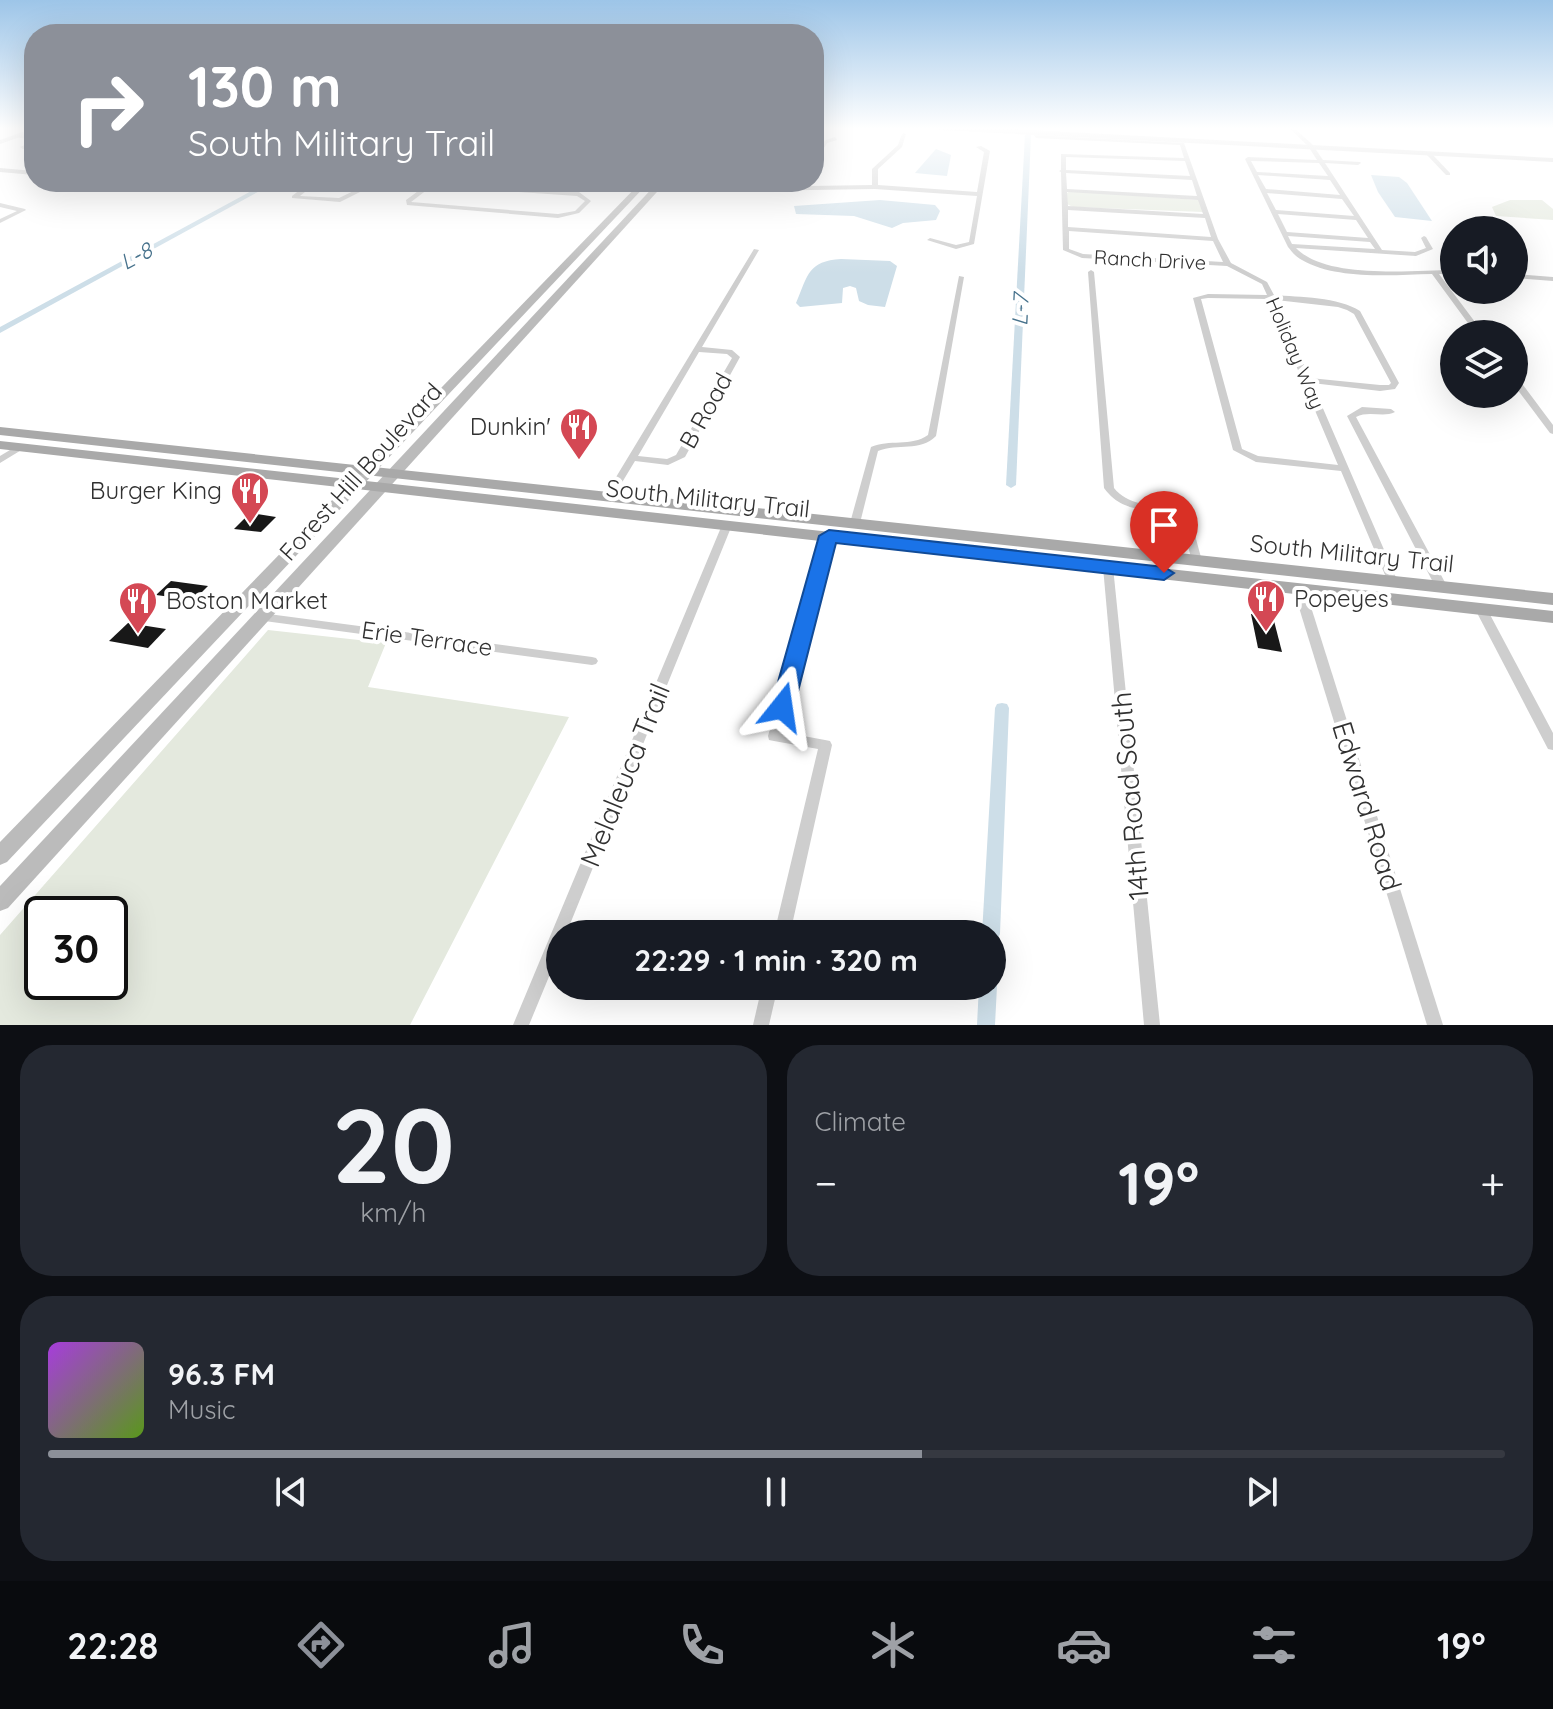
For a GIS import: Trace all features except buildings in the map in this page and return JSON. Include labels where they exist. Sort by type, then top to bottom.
[{"type":"main road","name":"Forest Hill Boulevard","points":[[0,856],[355,484],[508,335],[642,192]]},
{"type":"main road","name":"Forest Hill Boulevard","points":[[0,901],[386,480],[508,335]]},
{"type":"main road","name":"South Military Trail","points":[[0,434],[368,471],[386,480],[735,526],[982,553],[1197,561],[1296,580],[1553,617]]},
{"type":"main road","name":"South Military Trail","points":[[0,445],[355,484],[386,480],[609,497],[855,523],[1110,559],[1180,575],[1202,570],[1302,582],[1386,581],[1553,599]]},
{"type":"main road","points":[[735,526],[780,524],[834,529],[848,528],[855,523]]},
{"type":"main road","points":[[1518,613],[1553,609]]},
{"type":"street","points":[[875,177],[875,187]]},
{"type":"street","points":[[930,240],[956,247],[972,243],[983,177]]},
{"type":"street","points":[[1062,177],[1065,229],[1215,239]]},
{"type":"street","points":[[1171,177],[1193,178],[1215,239],[1228,264]]},
{"type":"street","points":[[1256,177],[1290,246],[1302,258],[1327,267],[1379,272],[1440,271]]},
{"type":"street","points":[[1312,177],[1330,178],[1381,253]]},
{"type":"street","points":[[824,185],[980,194]]},
{"type":"street","points":[[1063,190],[1200,198]]},
{"type":"street","points":[[1263,191],[1343,197]]},
{"type":"street","points":[[301,192],[294,197],[331,201],[361,192]]},
{"type":"street","points":[[420,192],[408,201],[409,204],[558,216],[577,212],[588,201],[585,196],[545,192]]},
{"type":"street","points":[[0,205],[23,210],[0,221]]},
{"type":"street","points":[[1064,208],[1207,216]]},
{"type":"street","points":[[1273,212],[1357,218]]},
{"type":"street","name":"Ranch Drive","points":[[1065,229],[1066,250],[1072,254],[1228,264]]},
{"type":"street","points":[[1284,234],[1372,240]]},
{"type":"street","points":[[1290,246],[1381,253],[1427,252],[1430,247],[1424,238]]},
{"type":"street","points":[[609,497],[756,250]]},
{"type":"street","name":"Holiday Way","points":[[1228,264],[1262,281],[1273,299],[1345,469],[1386,581]]},
{"type":"street","points":[[1433,271],[1470,320]]},
{"type":"street","points":[[1091,272],[1109,488],[1120,500],[1174,511],[1186,519],[1197,561]]},
{"type":"street","points":[[855,523],[874,449],[884,444],[920,444],[932,436],[961,277]]},
{"type":"street","points":[[1528,277],[1553,279]]},
{"type":"street","points":[[1307,380],[1380,388],[1392,387],[1395,383],[1354,310],[1339,305],[1273,299],[1204,295],[1196,300],[1236,446],[1243,454],[1256,459],[1345,469]]},
{"type":"street","name":"B Road","points":[[632,458],[668,462],[680,457],[736,357],[729,352],[697,349]]},
{"type":"street","points":[[1528,398],[1553,431]]},
{"type":"street","points":[[1391,412],[1362,410],[1351,416],[1442,588]]},
{"type":"street","points":[[0,460],[20,447]]},
{"type":"street","name":"Melaleuca Trail","points":[[521,1025],[735,526]]},
{"type":"street","points":[[785,920],[825,745],[774,736],[829,536]]},
{"type":"street","name":"14th Road South","points":[[1110,559],[1152,1025]]},
{"type":"street","name":"Edward Road","points":[[1296,580],[1435,1025]]},
{"type":"street","points":[[1481,609],[1553,745]]},
{"type":"street","name":"Erie Terrace","points":[[261,617],[592,661]]},
{"type":"street","points":[[761,1025],[767,1000]]},
{"type":"shaded area","points":[[1372,177],[1399,177],[1407,183],[1432,221],[1395,217]]},
{"type":"shaded area","points":[[1067,193],[1199,200],[1203,212],[1073,207],[1067,204]]},
{"type":"shaded area","points":[[880,200],[935,205],[940,211],[936,220],[903,223],[892,228],[854,216],[796,214],[794,206]]},
{"type":"shaded area","points":[[1510,200],[1542,200],[1553,209],[1553,220],[1496,216],[1492,207]]},
{"type":"shaded area","points":[[841,259],[890,261],[897,266],[885,307],[859,301],[856,288],[850,286],[843,288],[842,303],[800,307],[796,303],[815,266]]},
{"type":"shaded area","points":[[268,630],[386,643],[368,687],[569,717],[410,1025],[0,1025],[0,935],[24,908],[24,1000],[128,1000],[128,896],[34,896]]},
{"type":"waterway","name":"L-7","points":[[1011,485],[1026,177]]},
{"type":"waterway","name":"L-8","points":[[0,330],[255,192]]},
{"type":"waterway","name":"L-7","points":[[992,920],[1002,708]]},
{"type":"waterway","name":"L-7","points":[[986,1025],[987,1000]]},
{"type":"place","name":"Dunkin'","points":[[579,461]]},
{"type":"place","name":"Burger King","points":[[250,525]]},
{"type":"place","name":"Popeyes","points":[[1266,633]]},
{"type":"place","name":"Boston Market","points":[[138,635]]},
{"type":"route","points":[[782,707],[829,536],[1164,573]]}]
